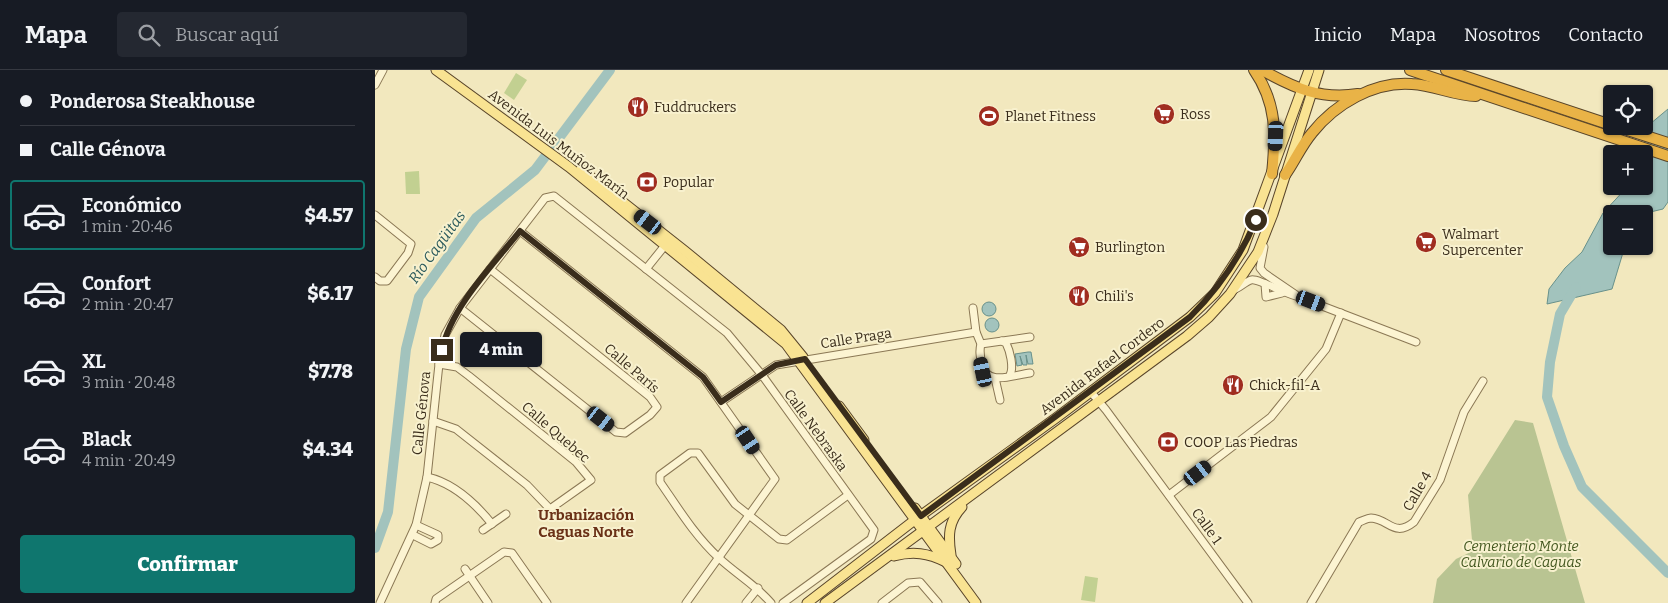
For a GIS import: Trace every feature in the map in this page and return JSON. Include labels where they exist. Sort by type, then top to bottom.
[{"type":"highway","points":[[1254,70],[1266,90],[1275,122],[1272,174]]},
{"type":"highway","points":[[1262,70],[1306,91],[1336,97],[1360,94],[1403,83],[1428,86],[1469,96],[1491,97]]},
{"type":"highway","points":[[1410,70],[1668,156]]},
{"type":"highway","points":[[1446,70],[1603,122]]},
{"type":"highway","points":[[1470,70],[1494,86]]},
{"type":"highway","points":[[1285,175],[1313,131],[1337,109],[1360,94]]},
{"type":"highway","points":[[1642,135],[1668,144]]},
{"type":"main road","name":"Avenida Rafael Cordero","points":[[825,603],[1099,402],[1187,336],[1209,317],[1233,290],[1258,252],[1285,175],[1306,91],[1309,70]]},
{"type":"main road","name":"Avenida Rafael Cordero","points":[[807,603],[918,518],[1190,317],[1215,293],[1243,250],[1306,91],[1319,70]]},
{"type":"main road","name":"Avenida Luis Muñoz Marín","points":[[442,71],[571,165],[668,242],[774,332],[802,360],[949,560],[983,603]]},
{"type":"main road","points":[[889,557],[902,554],[925,553],[949,560],[950,524],[956,513],[977,491]]},
{"type":"main road","name":"Avenida Luis Muñoz Marín","points":[[949,560],[976,603]]},
{"type":"street","points":[[375,85],[383,70]]},
{"type":"street","name":"Calle Génova","points":[[380,603],[416,525],[427,477],[439,364],[445,335],[460,308],[545,198],[554,196]]},
{"type":"street","name":"Calle Nebraska","points":[[554,196],[727,333],[761,375],[874,530],[871,539],[783,603]]},
{"type":"street","points":[[375,215],[411,244],[408,254],[387,281],[380,281],[375,278]]},
{"type":"street","points":[[520,231],[703,377],[775,479],[686,603]]},
{"type":"street","points":[[1264,236],[1260,268],[1270,278],[1296,296]]},
{"type":"street","points":[[646,269],[668,242]]},
{"type":"street","name":"Calle París","points":[[460,308],[616,432],[625,433],[650,415],[657,407],[650,397],[490,269]]},
{"type":"street","points":[[1233,290],[1249,280],[1258,280],[1265,284],[1266,297],[1282,293],[1296,296],[1416,342]]},
{"type":"street","points":[[973,308],[976,332],[981,344],[979,351],[983,372],[987,376],[995,378],[1030,373]]},
{"type":"street","points":[[1169,495],[1271,416],[1326,348],[1341,313]]},
{"type":"street","name":"Calle Praga","points":[[721,402],[776,365],[976,332]]},
{"type":"street","points":[[981,344],[1029,337]]},
{"type":"street","points":[[1001,341],[1006,343],[1009,348],[1012,371],[1009,375]]},
{"type":"street","name":"Calle Quebec","points":[[433,421],[456,429],[527,485],[550,509],[591,480],[576,462],[469,376],[457,368],[439,364]]},
{"type":"street","points":[[995,378],[1000,400]]},
{"type":"street","name":"Calle 4","points":[[1311,603],[1359,522],[1371,518],[1397,529],[1408,527],[1414,522],[1440,480],[1464,412],[1483,381]]},
{"type":"street","name":"Calle 1","points":[[1091,392],[1247,603]]},
{"type":"street","points":[[771,603],[758,588],[719,558],[695,533],[659,482],[660,475],[690,453],[698,454],[735,504],[779,539],[787,540],[848,495]]},
{"type":"street","points":[[427,477],[442,480],[450,485],[480,509],[492,524]]},
{"type":"street","points":[[483,530],[506,514]]},
{"type":"street","points":[[413,535],[431,544],[438,540],[438,535],[434,532],[416,525]]},
{"type":"street","points":[[435,603],[436,599],[467,573],[504,552],[511,553],[547,603]]},
{"type":"street","points":[[467,573],[488,603]]},
{"type":"street","points":[[882,603],[908,583],[920,582],[938,603]]},
{"type":"street","points":[[747,603],[758,588]]},
{"type":"green space","points":[[516,73],[527,80],[514,100],[504,93]]},
{"type":"green space","points":[[419,171],[420,194],[406,194],[405,172]]},
{"type":"green space","name":"Cementerio Monte Calvario de Caguas","points":[[1515,420],[1533,423],[1585,603],[1433,603],[1437,579],[1456,559],[1473,551],[1468,495]]},
{"type":"green space","points":[[1085,576],[1098,578],[1095,602],[1081,600]]},
{"type":"water","points":[[1668,109],[1668,202],[1663,209],[1653,211],[1653,205],[1610,205],[1620,195],[1653,195],[1653,145],[1643,145],[1646,135],[1653,135],[1653,122]]},
{"type":"water","points":[[1603,213],[1603,255],[1622,255],[1612,289],[1547,304],[1549,289],[1565,268],[1582,252]]},
{"type":"water","points":[[986,302],[992,302],[996,309],[992,316],[986,316],[982,312],[982,306]]},
{"type":"water","points":[[989,318],[995,318],[999,325],[995,332],[989,332],[985,328],[985,322]]},
{"type":"water","points":[[1031,352],[1033,364],[1028,364],[1026,355],[1027,365],[1023,365],[1020,356],[1022,365],[1017,366],[1015,354]]},
{"type":"waterway","name":"Río Cagüitas","points":[[375,548],[388,512],[406,349],[419,297],[476,218],[535,170],[610,70]]},
{"type":"waterway","points":[[1576,287],[1560,314],[1550,362],[1547,397],[1564,446],[1582,487],[1668,573]]},
{"type":"place","name":"Fuddruckers","points":[[638,107]]},
{"type":"place","name":"Ross","points":[[1164,114]]},
{"type":"place","name":"Planet Fitness","points":[[989,116]]},
{"type":"place","name":"Popular","points":[[647,182]]},
{"type":"place","name":"Walmart Supercenter","points":[[1426,242]]},
{"type":"place","name":"Burlington","points":[[1079,247]]},
{"type":"place","name":"Chili's","points":[[1079,296]]},
{"type":"place","name":"Chick-fil-A","points":[[1233,385]]},
{"type":"place","name":"COOP Las Piedras","points":[[1168,442]]},
{"type":"district","name":"Urbanización Caguas Norte","points":[[586,524]]},
{"type":"route","points":[[442,350],[445,335],[460,308],[520,231],[703,377],[721,402],[776,365],[805,359],[921,516],[1056,418],[1190,317],[1215,293],[1243,250],[1256,220]]}]
